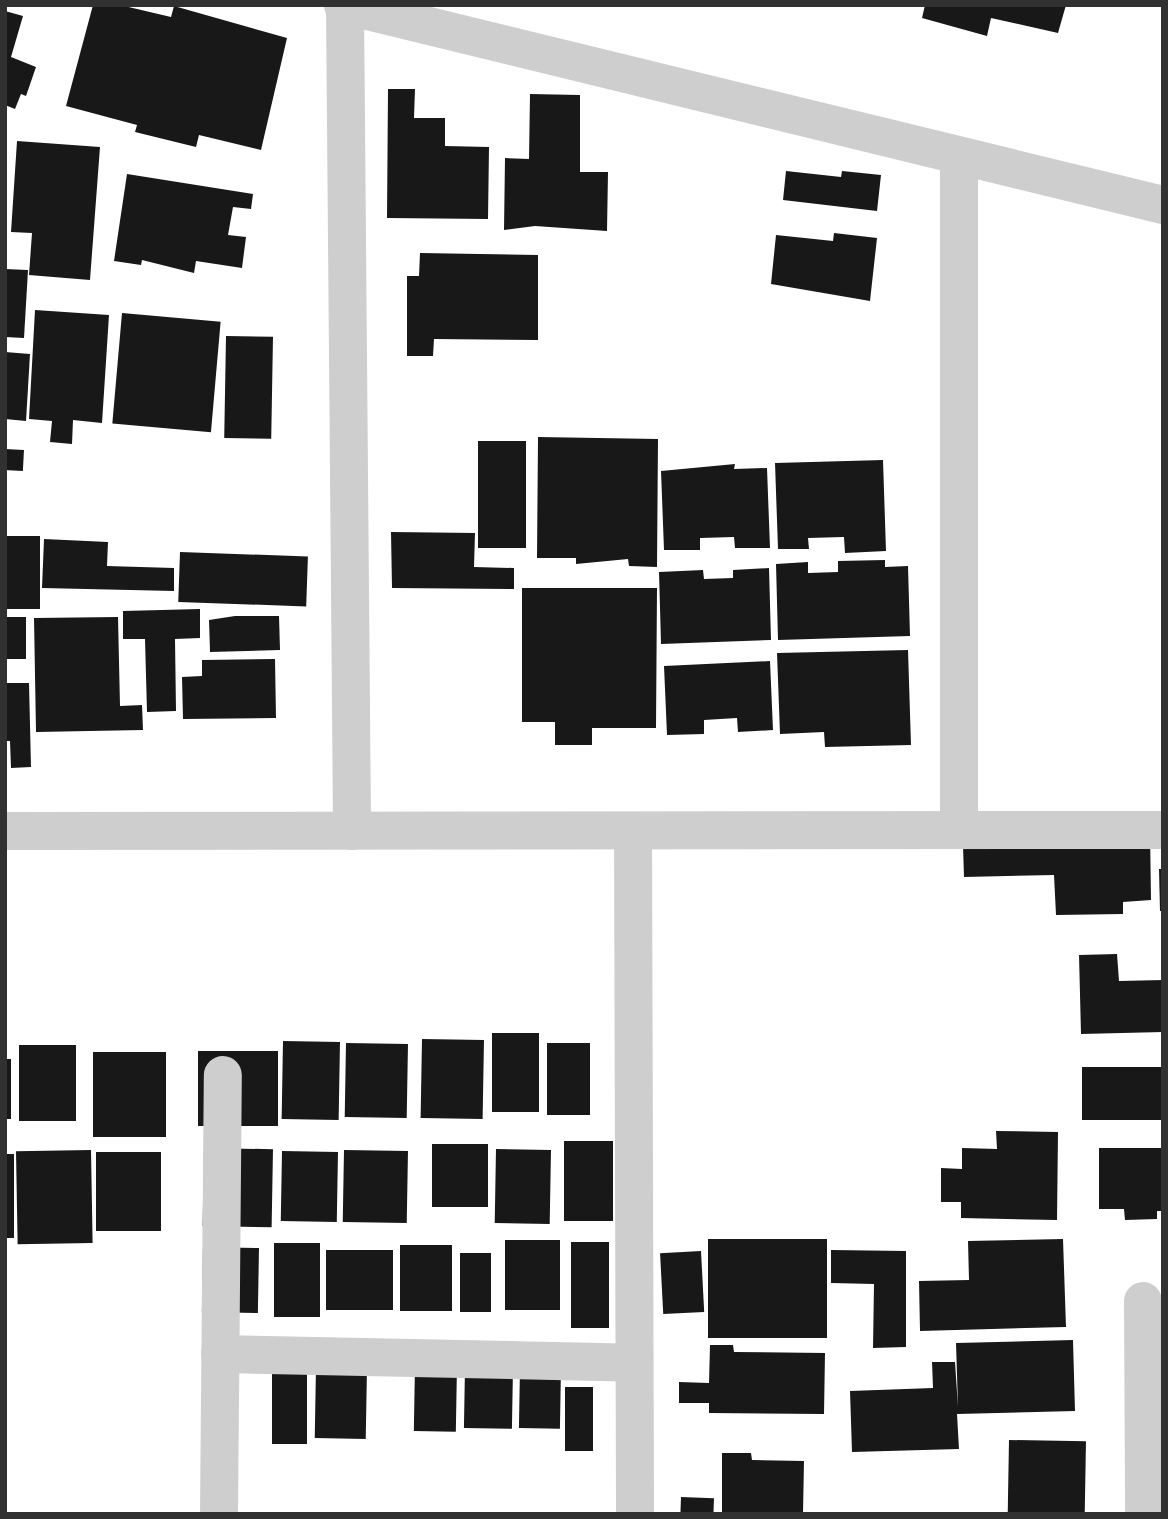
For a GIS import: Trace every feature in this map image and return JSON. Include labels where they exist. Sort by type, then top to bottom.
[{"type":"street","points":[[352,831],[344,6],[1163,205]]},
{"type":"street","points":[[959,156],[959,830]]},
{"type":"street","points":[[5,831],[1163,830]]},
{"type":"street","points":[[634,831],[635,1514]]},
{"type":"street","points":[[219,1514],[223,1075]]},
{"type":"street","points":[[1143,1301],[1144,1514]]},
{"type":"street","points":[[220,1354],[634,1363]]},
{"type":"building","points":[[93,5],[120,5],[171,17],[174,6],[287,38],[261,150],[199,135],[196,147],[135,132],[137,125],[66,106]]},
{"type":"building","points":[[925,5],[1066,5],[1058,33],[991,18],[987,36],[922,18]]},
{"type":"building","points":[[5,11],[23,16],[11,57],[36,67],[26,96],[21,94],[15,109],[5,105]]},
{"type":"building","points":[[388,89],[415,89],[414,118],[445,118],[445,146],[489,147],[488,219],[387,218]]},
{"type":"building","points":[[530,94],[580,95],[580,172],[608,172],[607,231],[535,226],[504,230],[505,158],[529,159]]},
{"type":"building","points":[[17,141],[100,147],[90,280],[29,275],[32,233],[11,232]]},
{"type":"building","points":[[786,171],[841,177],[842,171],[881,175],[877,211],[783,200]]},
{"type":"building","points":[[127,174],[253,194],[251,209],[233,207],[228,235],[246,237],[242,268],[196,261],[194,273],[142,260],[141,265],[114,261]]},
{"type":"building","points":[[834,233],[877,238],[870,301],[771,284],[776,235],[833,241]]},
{"type":"building","points":[[420,253],[538,255],[538,340],[434,339],[433,356],[407,356],[407,276],[419,276]]},
{"type":"building","points":[[5,269],[28,270],[24,338],[5,337]]},
{"type":"building","points":[[35,310],[109,315],[102,423],[73,420],[72,444],[50,442],[52,421],[29,419]]},
{"type":"building","points":[[122,313],[221,322],[211,432],[112,424]]},
{"type":"building","points":[[226,336],[273,337],[271,439],[224,438]]},
{"type":"building","points":[[5,352],[30,354],[26,421],[5,419]]},
{"type":"building","points":[[538,437],[658,439],[657,567],[629,566],[628,559],[576,564],[576,558],[537,558]]},
{"type":"building","points":[[478,441],[526,441],[526,548],[478,548]]},
{"type":"building","points":[[5,449],[24,450],[23,471],[5,470]]},
{"type":"building","points":[[883,460],[886,551],[845,553],[844,537],[808,538],[809,549],[778,549],[775,463]]},
{"type":"building","points":[[735,464],[734,469],[767,468],[770,548],[735,548],[734,537],[700,538],[700,550],[664,550],[661,471]]},
{"type":"building","points":[[391,532],[475,533],[474,567],[514,568],[514,589],[392,588]]},
{"type":"building","points":[[5,536],[40,536],[40,609],[5,609]]},
{"type":"building","points":[[44,539],[108,542],[107,566],[174,568],[174,591],[42,588]]},
{"type":"building","points":[[180,552],[308,556],[306,606],[178,602]]},
{"type":"building","points":[[885,560],[885,567],[908,566],[910,636],[778,640],[776,564],[808,562],[808,573],[838,572],[838,561]]},
{"type":"building","points":[[769,568],[771,640],[661,644],[659,572],[703,570],[704,579],[733,578],[733,570]]},
{"type":"building","points":[[522,588],[657,588],[656,728],[592,728],[592,745],[555,745],[555,722],[522,722]]},
{"type":"building","points":[[200,609],[200,638],[175,639],[176,711],[147,712],[145,639],[123,639],[123,611]]},
{"type":"building","points":[[235,616],[279,616],[280,650],[210,652],[209,620]]},
{"type":"building","points":[[5,617],[26,617],[26,659],[5,659]]},
{"type":"building","points":[[118,617],[120,706],[142,705],[143,730],[36,732],[34,618]]},
{"type":"building","points":[[908,650],[911,745],[825,747],[824,732],[780,734],[777,653]]},
{"type":"building","points":[[275,659],[276,718],[183,719],[182,677],[202,676],[202,660]]},
{"type":"building","points":[[770,661],[773,730],[738,732],[737,718],[704,720],[704,734],[667,735],[664,666]]},
{"type":"building","points":[[5,683],[29,683],[31,767],[11,768],[10,741],[5,741]]},
{"type":"building","points":[[1150,830],[1151,900],[1123,902],[1123,914],[1056,915],[1054,875],[964,877],[963,846]]},
{"type":"building","points":[[1159,869],[1163,869],[1163,911],[1160,911]]},
{"type":"building","points":[[1117,954],[1119,981],[1163,980],[1163,1032],[1081,1034],[1079,955]]},
{"type":"building","points":[[492,1033],[539,1033],[539,1112],[492,1112]]},
{"type":"building","points":[[422,1039],[484,1040],[483,1119],[421,1118]]},
{"type":"building","points":[[283,1041],[340,1042],[339,1120],[282,1119]]},
{"type":"building","points":[[346,1043],[408,1044],[407,1118],[345,1117]]},
{"type":"building","points":[[547,1043],[590,1043],[590,1115],[547,1115]]},
{"type":"building","points":[[19,1045],[76,1045],[76,1121],[19,1121]]},
{"type":"building","points":[[198,1051],[278,1051],[278,1126],[198,1126]]},
{"type":"building","points":[[93,1052],[166,1052],[166,1137],[93,1137]]},
{"type":"building","points":[[5,1059],[11,1059],[11,1119],[5,1119]]},
{"type":"building","points":[[1082,1067],[1163,1067],[1163,1120],[1082,1120]]},
{"type":"building","points":[[996,1131],[1058,1132],[1057,1220],[961,1218],[961,1202],[941,1202],[941,1168],[962,1169],[962,1148],[997,1149]]},
{"type":"building","points":[[564,1141],[613,1141],[613,1221],[564,1221]]},
{"type":"building","points":[[432,1144],[488,1144],[488,1207],[432,1207]]},
{"type":"building","points":[[204,1148],[273,1149],[272,1227],[203,1226]]},
{"type":"building","points":[[1099,1148],[1163,1148],[1163,1211],[1157,1211],[1157,1219],[1125,1220],[1124,1209],[1099,1209]]},
{"type":"building","points":[[496,1149],[551,1150],[550,1224],[495,1223]]},
{"type":"building","points":[[91,1150],[93,1243],[18,1244],[16,1151]]},
{"type":"building","points":[[344,1150],[408,1151],[407,1223],[343,1222]]},
{"type":"building","points":[[282,1151],[338,1152],[337,1222],[281,1221]]},
{"type":"building","points":[[96,1152],[161,1152],[161,1231],[96,1231]]},
{"type":"building","points":[[5,1154],[14,1154],[14,1238],[5,1238]]},
{"type":"building","points":[[708,1239],[827,1239],[827,1338],[708,1338]]},
{"type":"building","points":[[1063,1239],[1066,1327],[920,1331],[919,1281],[969,1280],[968,1241]]},
{"type":"building","points":[[505,1240],[560,1240],[560,1310],[505,1310]]},
{"type":"building","points":[[571,1242],[609,1242],[609,1328],[571,1328]]},
{"type":"building","points":[[274,1243],[320,1243],[320,1317],[274,1317]]},
{"type":"building","points":[[400,1245],[452,1245],[452,1311],[400,1311]]},
{"type":"building","points":[[203,1247],[259,1248],[258,1313],[202,1312]]},
{"type":"building","points":[[326,1250],[393,1250],[393,1310],[326,1310]]},
{"type":"building","points":[[831,1250],[906,1251],[906,1347],[873,1348],[874,1284],[831,1283]]},
{"type":"building","points":[[701,1251],[704,1312],[663,1314],[660,1253]]},
{"type":"building","points":[[460,1253],[491,1253],[491,1312],[460,1312]]},
{"type":"building","points":[[1073,1340],[1075,1411],[957,1414],[959,1449],[852,1452],[850,1391],[933,1388],[932,1362],[955,1362],[958,1407],[956,1343]]},
{"type":"building","points":[[710,1345],[733,1345],[734,1352],[825,1353],[824,1414],[709,1413],[709,1403],[679,1403],[679,1382],[709,1383]]},
{"type":"building","points":[[415,1364],[457,1365],[456,1432],[414,1431]]},
{"type":"building","points":[[316,1366],[367,1367],[366,1439],[315,1438]]},
{"type":"building","points":[[465,1367],[513,1368],[512,1429],[464,1428]]},
{"type":"building","points":[[520,1367],[561,1368],[560,1429],[519,1428]]},
{"type":"building","points":[[272,1374],[307,1374],[307,1444],[272,1444]]},
{"type":"building","points":[[565,1387],[593,1387],[593,1451],[565,1451]]},
{"type":"building","points":[[1009,1440],[1086,1441],[1085,1514],[1008,1514]]},
{"type":"building","points":[[722,1453],[751,1453],[752,1460],[804,1461],[803,1514],[722,1514]]},
{"type":"building","points":[[681,1497],[714,1498],[713,1514],[680,1514]]}]
